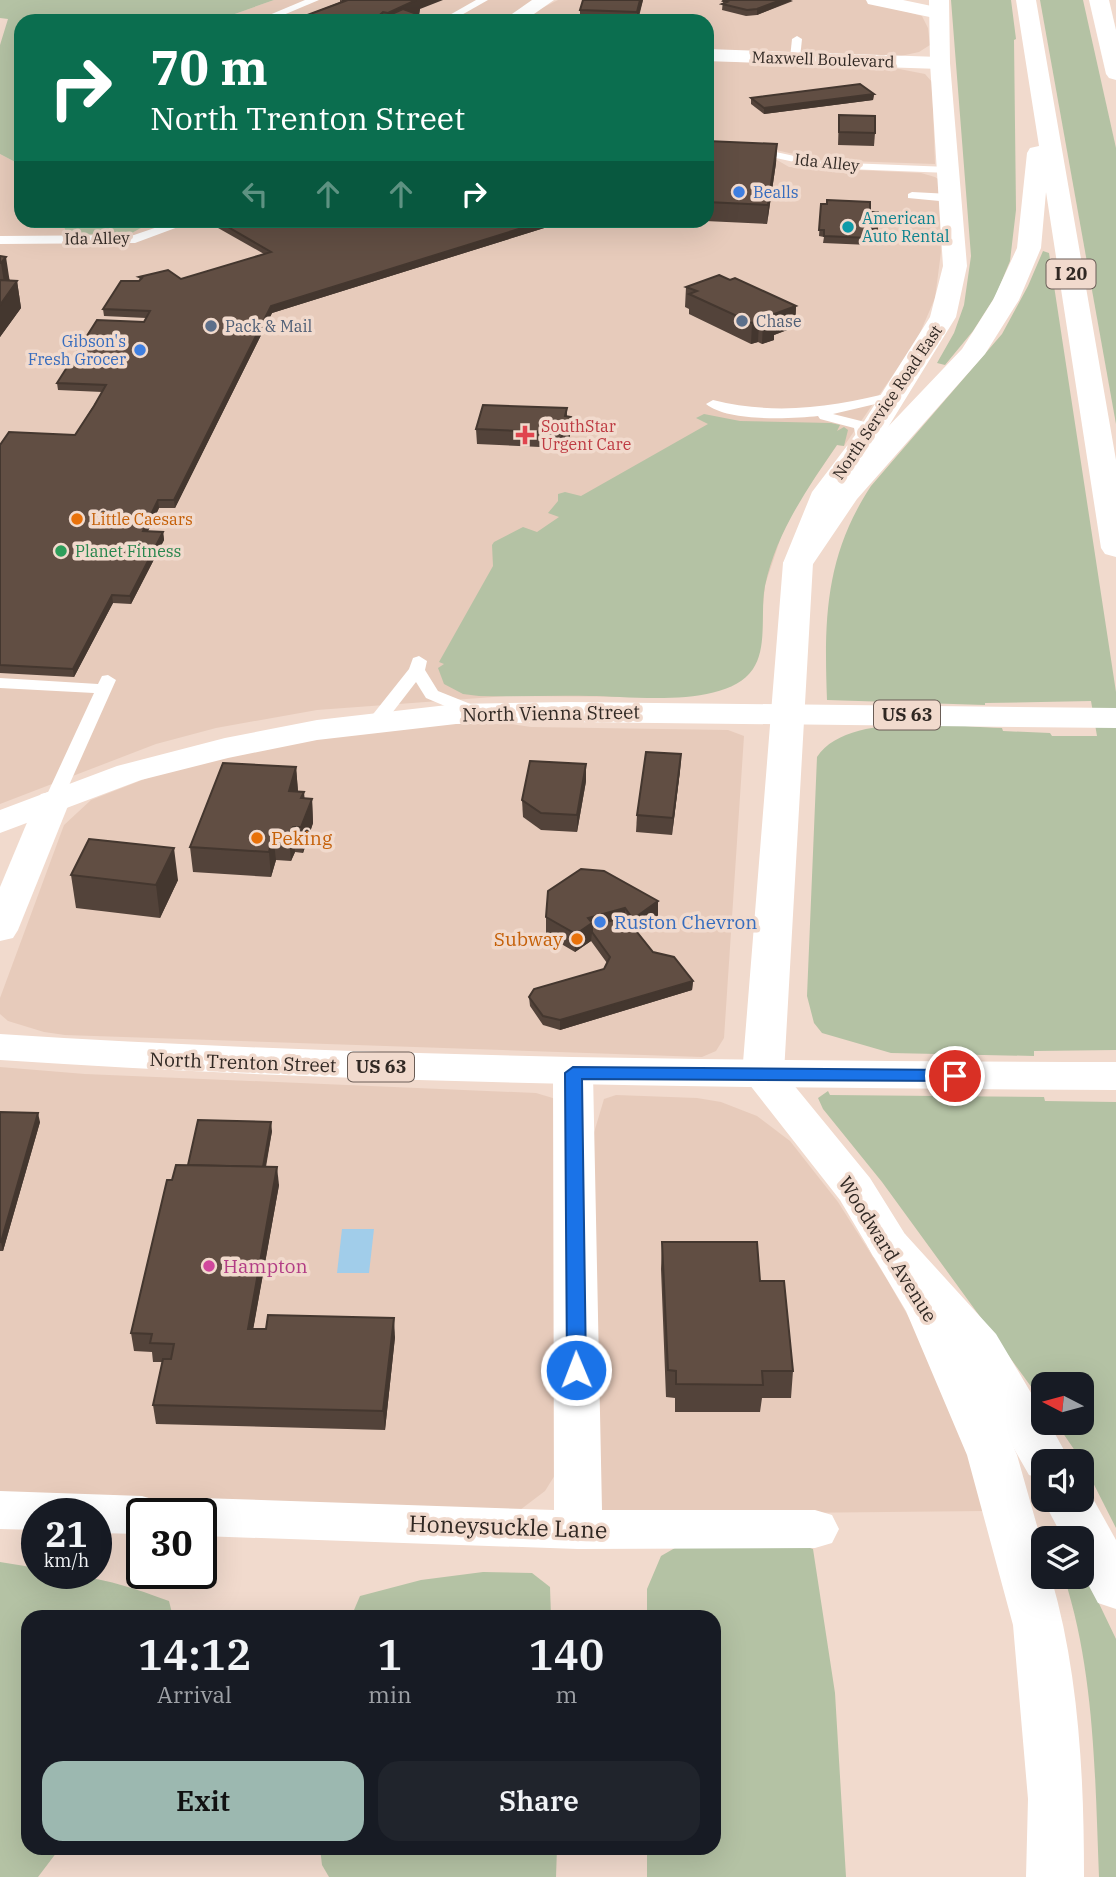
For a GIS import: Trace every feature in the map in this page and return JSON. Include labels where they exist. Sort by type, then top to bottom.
[{"type":"main road","name":"I 20","points":[[1026,0],[1116,548]]},
{"type":"main road","points":[[1098,0],[1116,74]]},
{"type":"main road","name":"North Service Road East","points":[[786,714],[798,563],[827,492],[896,395],[943,317],[955,266],[940,63],[939,6]]},
{"type":"main road","points":[[798,563],[854,484],[892,439],[972,354],[1006,300],[1029,248],[1043,99]]},
{"type":"main road","name":"North Vienna Street","points":[[0,822],[129,773],[225,748],[317,730],[376,722],[477,713],[1116,718]]},
{"type":"main road","points":[[763,1075],[786,714]]},
{"type":"main road","name":"North Trenton Street","points":[[0,1047],[152,1059],[573,1073],[1116,1076]]},
{"type":"main road","name":"Woodward Avenue","points":[[763,1075],[855,1189],[928,1308],[992,1455],[1038,1625],[1056,1799],[1055,1877]]},
{"type":"main road","points":[[889,1245],[979,1346],[1039,1449]]},
{"type":"main road","points":[[1075,1512],[1116,1588]]},
{"type":"street","points":[[522,14],[545,0]]},
{"type":"street","points":[[875,0],[939,6]]},
{"type":"street","name":"Maxwell Boulevard","points":[[714,55],[796,49],[940,63]]},
{"type":"street","points":[[0,930],[53,801]]},
{"type":"street","points":[[573,1073],[578,1530]]},
{"type":"street","points":[[0,1510],[126,1514]]},
{"type":"street","name":"Honeysuckle Lane","points":[[217,1518],[578,1530],[815,1529]]},
{"type":"lane","points":[[278,14],[314,0]]},
{"type":"lane","points":[[457,14],[483,0]]},
{"type":"lane","name":"Ida Alley","points":[[714,147],[753,150],[822,165],[949,170]]},
{"type":"lane","points":[[912,196],[950,198]]},
{"type":"lane","name":"Ida Alley","points":[[0,240],[135,239],[167,228]]},
{"type":"lane","points":[[713,404],[750,411],[800,411],[859,406],[896,395]]},
{"type":"lane","points":[[800,411],[860,425],[864,442]]},
{"type":"lane","points":[[376,722],[418,666],[432,694],[477,713]]},
{"type":"lane","points":[[0,683],[106,684],[53,801]]},
{"type":"shaded area","points":[[274,0],[533,0],[513,14],[235,14]]},
{"type":"shaded area","points":[[558,0],[865,0],[922,16],[928,28],[930,45],[919,52],[896,57],[714,50],[714,14],[530,14]]},
{"type":"shaded area","points":[[714,61],[889,67],[925,74],[932,82],[935,164],[820,160],[776,150],[714,142]]},
{"type":"shaded area","points":[[740,152],[777,160],[789,167],[921,173],[938,179],[941,252],[935,298],[917,340],[844,446],[837,445],[798,502],[782,534],[765,585],[758,658],[748,675],[716,691],[673,697],[507,696],[317,710],[216,728],[156,744],[0,804],[0,154],[14,161],[14,228],[64,228],[67,235],[132,233],[140,228],[714,228],[714,206]]},
{"type":"shaded area","points":[[485,720],[531,727],[728,730],[744,736],[724,1038],[716,1051],[702,1057],[65,1035],[8,1021],[0,1014],[0,998],[64,825],[91,800],[155,775],[221,758],[347,733]]},
{"type":"shaded area","points":[[0,1067],[85,1074],[536,1093],[556,1099],[555,1475],[545,1491],[520,1510],[498,1512],[217,1501],[217,1498],[0,1493]]},
{"type":"shaded area","points":[[616,1095],[697,1098],[721,1102],[757,1116],[790,1141],[838,1202],[923,1342],[960,1428],[986,1511],[601,1515],[582,1173],[604,1099]]},
{"type":"green space","points":[[0,0],[274,0],[235,14],[14,14],[14,161],[0,154],[0,45],[8,19],[0,18]]},
{"type":"green space","points":[[951,0],[1011,0],[1016,39],[1016,210],[1010,261],[996,295],[973,331],[945,365],[937,363],[954,333],[964,305],[971,256]]},
{"type":"green space","points":[[1040,0],[1083,0],[1116,148],[1116,424]]},
{"type":"green space","points":[[65,228],[141,228],[132,233],[67,235]]},
{"type":"green space","points":[[1043,251],[1049,253],[1116,692],[1116,1050],[1034,1051],[1034,1056],[891,1053],[822,1033],[814,1023],[807,996],[817,757],[832,743],[852,733],[876,727],[902,725],[1002,728],[1003,731],[1050,733],[1052,736],[1097,736],[1091,701],[985,705],[827,700],[826,642],[831,589],[844,538],[871,486],[1002,334]]},
{"type":"green space","points":[[704,414],[740,421],[831,423],[840,425],[837,431],[844,427],[848,430],[844,446],[837,445],[815,478],[794,512],[777,548],[765,586],[762,640],[758,660],[753,669],[740,682],[722,690],[677,698],[479,696],[463,694],[444,684],[438,668],[444,664],[439,662],[493,566],[494,542],[523,527],[537,532],[559,517],[548,513],[558,501],[558,494],[565,492],[581,496],[708,424],[696,418]]},
{"type":"green space","points":[[828,1091],[830,1095],[1044,1097],[1045,1101],[1116,1102],[1116,1528],[1094,1485],[1094,1449],[1074,1449],[1064,1435],[1094,1435],[1094,1372],[1031,1372],[1031,1387],[882,1182],[823,1109],[818,1098]]},
{"type":"green space","points":[[687,1541],[792,1542],[813,1549],[835,1693],[846,1877],[647,1877],[647,1855],[721,1855],[721,1610],[647,1610],[647,1589],[661,1556]]},
{"type":"green space","points":[[0,1562],[21,1565],[21,1589],[112,1589],[112,1583],[169,1601],[171,1610],[21,1610],[21,1855],[55,1855],[38,1877],[0,1877]]},
{"type":"green space","points":[[483,1572],[532,1573],[550,1587],[551,1610],[354,1610],[360,1596],[421,1580]]},
{"type":"green space","points":[[1067,1589],[1092,1589],[1116,1639],[1116,1877],[1099,1877],[1092,1726],[1074,1613]]},
{"type":"green space","points":[[321,1855],[557,1855],[556,1877],[329,1877],[322,1865]]},
{"type":"water","points":[[342,1229],[374,1229],[369,1273],[337,1273]]},
{"type":"building","points":[[342,0],[416,0],[381,14],[310,14],[345,1]]},
{"type":"building","points":[[583,0],[640,0],[637,12],[580,10]]},
{"type":"building","points":[[724,0],[781,0],[747,10],[722,4],[727,2]]},
{"type":"building","points":[[403,9],[417,14],[392,14]]},
{"type":"building","points":[[860,84],[874,94],[764,108],[751,98]]},
{"type":"building","points":[[839,115],[875,116],[875,133],[839,132]]},
{"type":"building","name":"Bealls","points":[[714,141],[777,144],[768,205],[714,202]]},
{"type":"building","name":"American Auto Rental","points":[[827,200],[870,202],[870,212],[878,212],[877,229],[870,229],[869,238],[824,236],[824,230],[819,230],[821,204],[827,204]]},
{"type":"building","points":[[230,228],[522,228],[271,306],[174,500],[158,500],[143,531],[163,532],[130,596],[112,595],[73,669],[0,665],[0,445],[9,432],[75,435],[106,385],[57,383],[97,320],[144,322],[150,311],[103,309],[121,281],[139,281],[142,278],[139,277],[168,270],[181,279],[271,252]]},
{"type":"building","points":[[719,275],[730,280],[735,278],[796,306],[769,316],[775,319],[752,323],[689,294],[697,291],[686,287]]},
{"type":"building","points":[[0,280],[17,281],[0,305]]},
{"type":"building","points":[[483,405],[567,408],[565,416],[571,417],[569,424],[563,424],[561,433],[476,429]]},
{"type":"building","points":[[646,752],[681,754],[673,818],[637,815]]},
{"type":"building","points":[[530,761],[586,764],[577,815],[541,813],[522,800]]},
{"type":"building","name":"Peking","points":[[223,763],[296,767],[289,791],[304,792],[301,798],[312,799],[301,827],[293,827],[289,835],[273,835],[269,852],[190,847]]},
{"type":"building","points":[[89,839],[174,848],[156,885],[71,875]]},
{"type":"building","points":[[581,869],[604,871],[658,901],[633,919],[625,908],[588,918],[592,923],[576,934],[546,917],[548,891]]},
{"type":"building","points":[[625,917],[653,952],[674,957],[693,981],[560,1020],[543,1016],[529,997],[534,989],[604,969],[610,957],[592,932],[592,926]]},
{"type":"building","points":[[0,1112],[38,1113],[1,1242],[0,1242]]},
{"type":"building","points":[[198,1120],[271,1122],[263,1167],[188,1165]]},
{"type":"building","name":"Hampton","points":[[176,1165],[277,1167],[248,1329],[266,1329],[268,1315],[394,1318],[383,1411],[153,1405],[163,1359],[171,1359],[174,1344],[150,1343],[152,1334],[131,1333],[167,1180],[172,1180]]},
{"type":"building","points":[[662,1242],[757,1242],[760,1281],[784,1281],[793,1371],[762,1371],[763,1385],[676,1384],[676,1371],[668,1370]]},
{"type":"place","name":"Bealls","points":[[739,192]]},
{"type":"place","name":"American Auto Rental","points":[[848,227]]},
{"type":"place","name":"Chase","points":[[742,321]]},
{"type":"place","name":"Pack & Mail","points":[[211,326]]},
{"type":"place","name":"Gibson's Fresh Grocer","points":[[140,350]]},
{"type":"place","name":"SouthStar Urgent Care","points":[[525,435]]},
{"type":"place","name":"Little Caesars","points":[[77,519]]},
{"type":"place","name":"Planet Fitness","points":[[61,551]]},
{"type":"place","name":"Peking","points":[[257,838]]},
{"type":"place","name":"Ruston Chevron","points":[[600,922]]},
{"type":"place","name":"Subway","points":[[577,939]]},
{"type":"place","name":"Hampton","points":[[209,1266]]},
{"type":"route","points":[[576,1370],[573,1073],[955,1076]]}]
